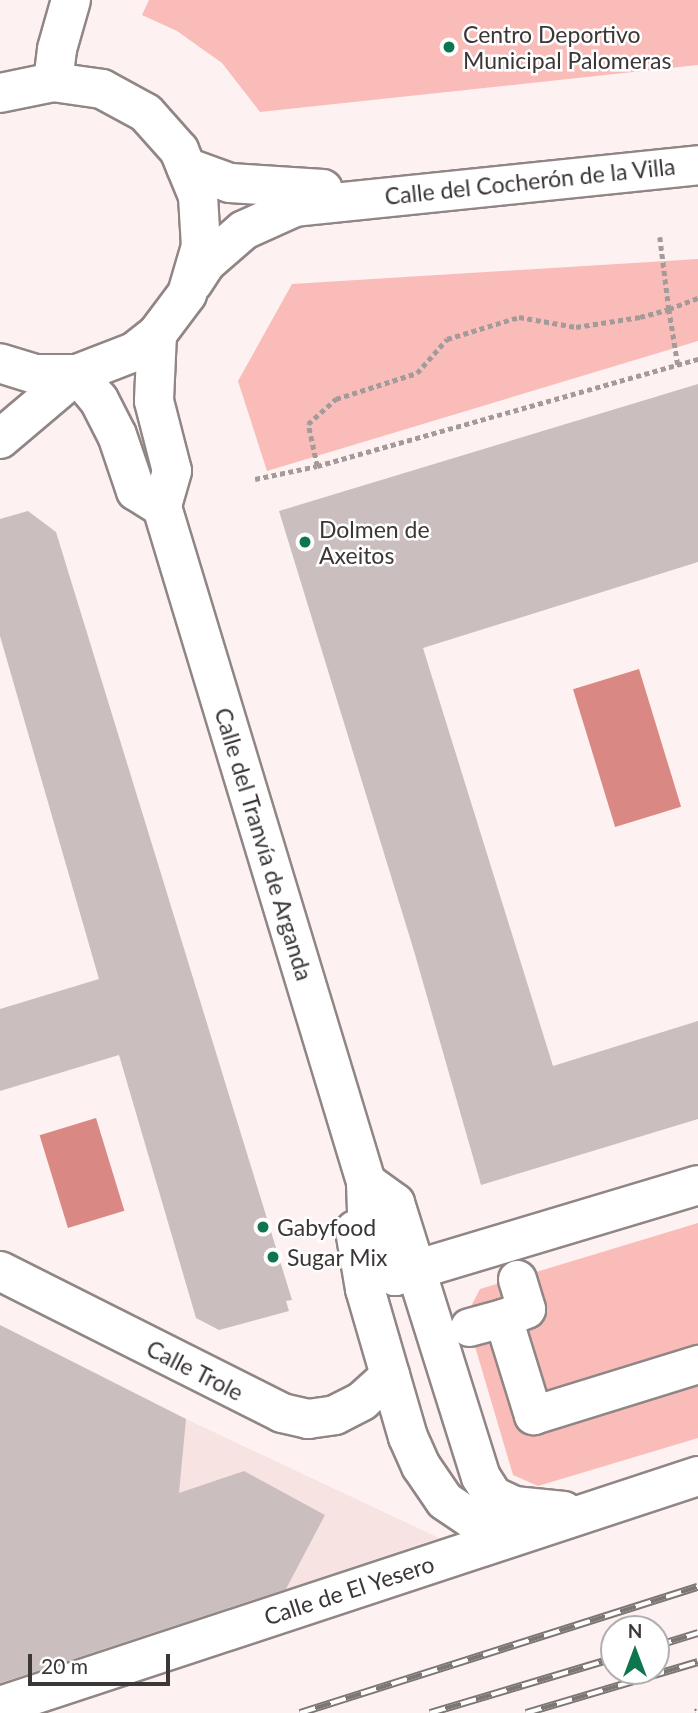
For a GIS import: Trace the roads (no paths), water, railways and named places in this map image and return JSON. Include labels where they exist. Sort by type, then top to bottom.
[{"type":"street","points":[[53,82],[57,49],[71,0]]},
{"type":"street","points":[[0,93],[53,82],[102,89],[146,113],[179,150],[198,196],[201,246],[187,294]]},
{"type":"street","name":"Calle del Cocherón de la Villa","points":[[158,334],[206,263],[244,230],[295,207],[362,197],[698,164]]},
{"type":"street","name":"Calle del Cocherón de la Villa","points":[[186,167],[230,183],[337,189],[362,197]]},
{"type":"street","points":[[0,439],[77,374],[134,352],[158,334]]},
{"type":"street","points":[[0,363],[35,374],[77,374],[99,400],[117,435],[136,491],[162,507],[172,471],[155,401],[158,334]]},
{"type":"street","name":"Calle del Tranvía de Arganda","points":[[162,507],[366,1182],[367,1215],[380,1260],[394,1276],[415,1269]]},
{"type":"street","points":[[366,1182],[356,1217],[355,1241],[365,1289],[390,1376],[408,1437],[421,1466],[445,1501],[473,1520],[498,1529],[526,1531]]},
{"type":"street","points":[[587,1510],[548,1512],[514,1506],[493,1496],[477,1467],[415,1269],[698,1185]]},
{"type":"street","name":"Calle Trole","points":[[0,1271],[282,1413],[308,1419],[335,1415],[362,1401],[390,1376]]},
{"type":"street","points":[[517,1279],[526,1309],[486,1322],[533,1415],[698,1364]]},
{"type":"street","name":"Calle de El Yesero","points":[[0,1706],[587,1510],[698,1476]]},
{"type":"railway","points":[[300,1713],[698,1587]]},
{"type":"railway","points":[[670,1642],[698,1633]]},
{"type":"railway","points":[[430,1713],[600,1662]]},
{"type":"railway","points":[[526,1713],[698,1662]]},
{"type":"place","name":"Centro Deportivo Municipal Palomeras","points":[[449,47]]},
{"type":"place","name":"Dolmen de Axeitos","points":[[305,542]]},
{"type":"place","name":"Gabyfood","points":[[263,1227]]},
{"type":"place","name":"Sugar Mix","points":[[273,1257]]}]
